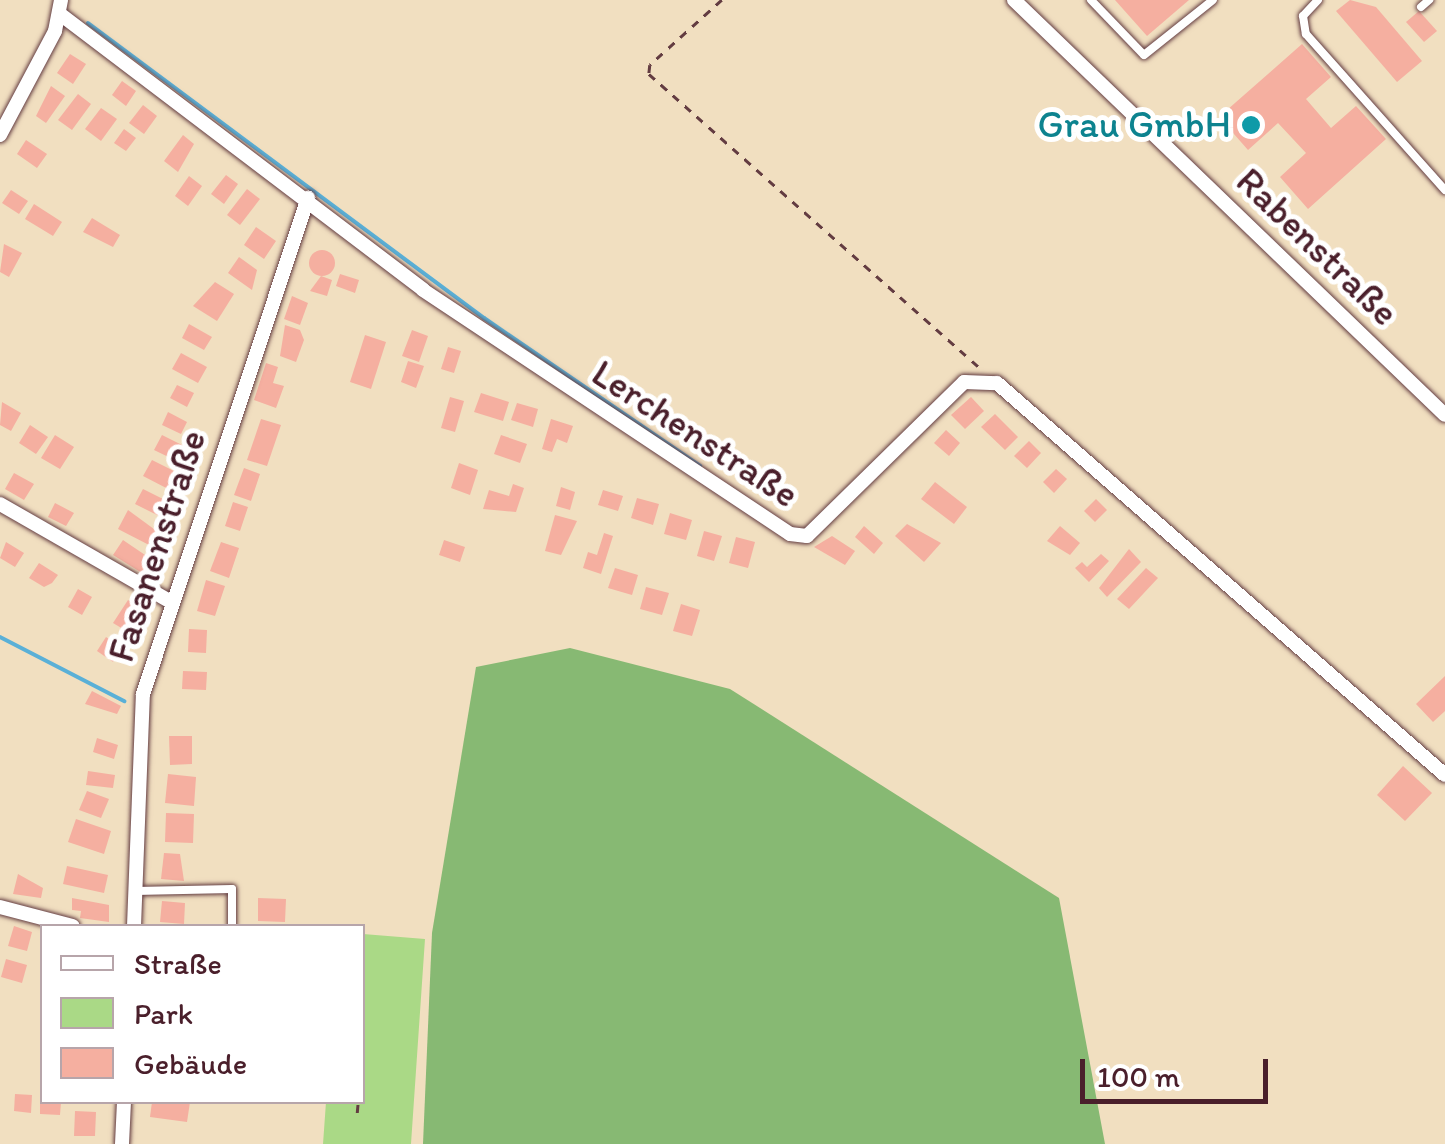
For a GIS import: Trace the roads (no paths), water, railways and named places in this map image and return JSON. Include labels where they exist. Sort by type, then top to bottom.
[{"type":"street","name":"Rabenstraße","points":[[1014,0],[1445,415]]},
{"type":"street","points":[[0,135],[61,7]]},
{"type":"street","name":"Lerchenstraße","points":[[61,7],[507,349],[799,538],[964,382],[996,383],[1445,776]]},
{"type":"street","name":"Fasanenstraße","points":[[134,924],[143,694],[308,198]]},
{"type":"street","points":[[0,504],[171,602]]},
{"type":"street","points":[[0,907],[65,924]]},
{"type":"street","points":[[122,1144],[124,1104]]},
{"type":"lane","points":[[1091,0],[1144,55],[1213,0]]},
{"type":"lane","points":[[1318,0],[1303,16],[1306,34],[1445,190]]},
{"type":"lane","points":[[1421,7],[1430,0]]},
{"type":"lane","points":[[135,891],[232,889],[232,924]]},
{"type":"waterway","points":[[88,23],[484,318],[700,466]]},
{"type":"waterway","points":[[0,637],[124,701]]},
{"type":"place","name":"Grau GmbH","points":[[1251,125]]}]
